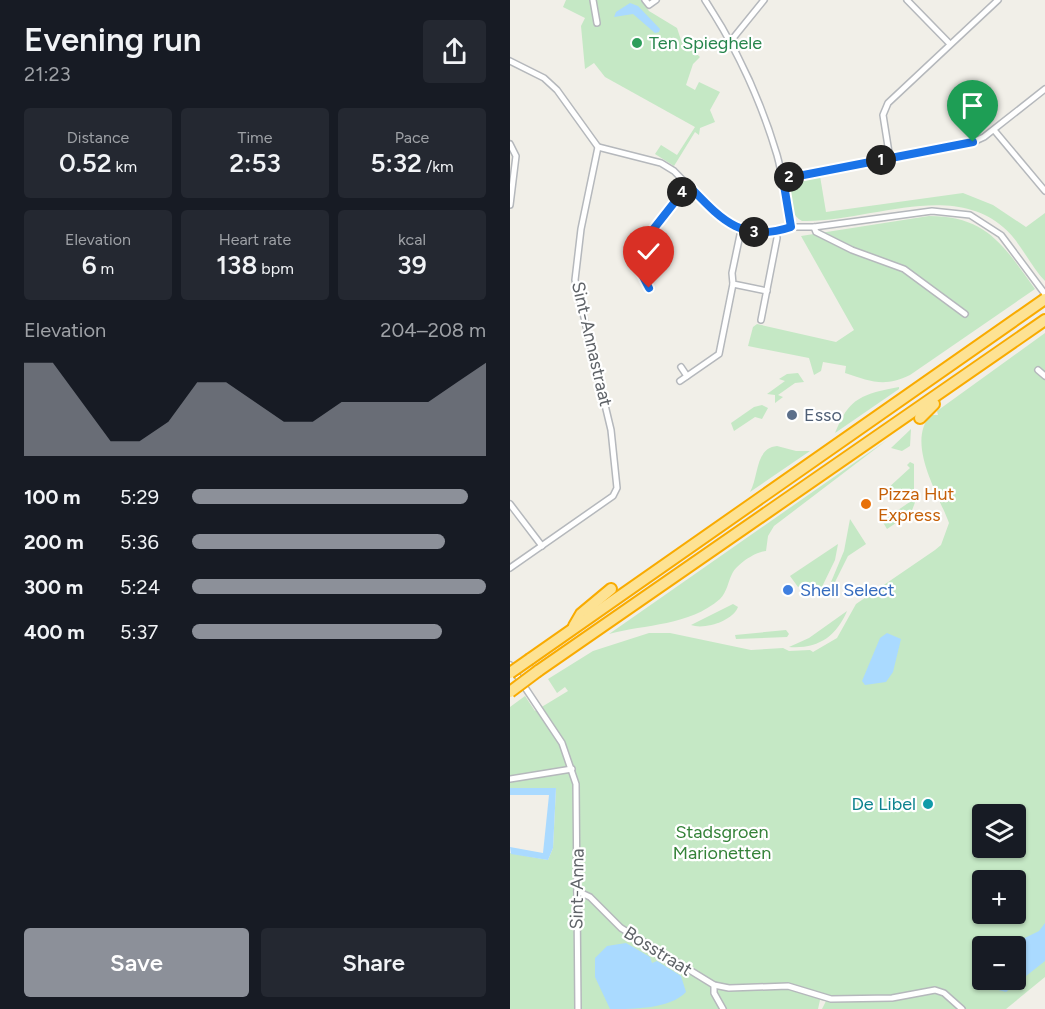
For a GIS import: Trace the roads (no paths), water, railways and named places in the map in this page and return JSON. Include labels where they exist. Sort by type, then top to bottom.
[{"type":"highway","points":[[510,673],[986,340],[1045,296]]},
{"type":"highway","points":[[510,692],[1045,320]]},
{"type":"highway","points":[[939,365],[986,340]]},
{"type":"highway","points":[[920,418],[956,383]]},
{"type":"highway","points":[[573,628],[581,614],[611,588]]},
{"type":"highway","points":[[568,651],[584,650]]},
{"type":"street","points":[[593,0],[597,23]]},
{"type":"street","points":[[645,0],[650,5],[657,0]]},
{"type":"street","points":[[705,0],[730,42],[769,130],[783,179],[791,227]]},
{"type":"street","points":[[730,42],[764,0]]},
{"type":"street","points":[[907,0],[949,43]]},
{"type":"street","points":[[890,159],[883,115],[888,103],[949,43],[998,0]]},
{"type":"street","points":[[510,61],[544,78],[556,90],[598,147],[661,163],[688,185],[720,218],[741,230],[775,232],[791,227],[814,227],[932,211],[955,211],[989,225],[1001,235],[1022,261],[1045,296]]},
{"type":"street","points":[[783,179],[973,142],[994,130],[1045,89]]},
{"type":"street","points":[[994,130],[1045,191]]},
{"type":"street","points":[[510,144],[516,156],[510,205]]},
{"type":"street","name":"Sint-Annastraat","points":[[542,546],[613,496],[617,488],[611,430],[575,280],[581,229],[598,147]]},
{"type":"street","points":[[649,288],[639,269],[648,236],[688,185]]},
{"type":"street","points":[[814,227],[816,232],[852,250],[914,275],[965,314]]},
{"type":"street","points":[[680,381],[719,354],[741,230]]},
{"type":"street","points":[[761,320],[777,238]]},
{"type":"street","points":[[733,284],[767,291]]},
{"type":"street","points":[[681,367],[687,376]]},
{"type":"street","points":[[1038,370],[1045,376]]},
{"type":"street","points":[[510,504],[542,546],[510,568]]},
{"type":"street","name":"Sint-Anna","points":[[510,665],[562,743],[572,770],[577,795],[578,1009]]},
{"type":"street","points":[[510,779],[572,770]]},
{"type":"street","name":"Bosstraat","points":[[577,891],[595,901],[621,928],[714,985],[729,988],[788,986],[831,999],[892,998],[935,990],[944,993],[962,1009]]},
{"type":"street","points":[[714,985],[714,993],[723,1009]]},
{"type":"water","points":[[630,3],[638,6],[660,29],[659,32],[655,33],[633,14],[614,17],[616,12]]},
{"type":"water","points":[[887,633],[901,639],[893,672],[886,682],[865,685],[862,681],[880,638]]},
{"type":"water","points":[[510,788],[556,788],[553,848],[548,860],[511,854],[510,847],[543,853],[549,795],[510,795]]},
{"type":"water","points":[[1045,923],[1045,961],[1026,976],[1026,937],[1039,931]]},
{"type":"water","points":[[626,943],[650,957],[652,963],[657,961],[681,976],[686,992],[679,998],[661,1005],[610,1009],[595,977],[595,958],[607,946]]},
{"type":"place","name":"Ten Spieghele","points":[[637,43]]},
{"type":"place","name":"Esso","points":[[792,415]]},
{"type":"place","name":"Pizza Hut Express","points":[[866,504]]},
{"type":"place","name":"Shell Select","points":[[788,590]]},
{"type":"place","name":"De Libel","points":[[928,804]]},
{"type":"park label","name":"Stadsgroen Marionetten","points":[[722,842]]}]
